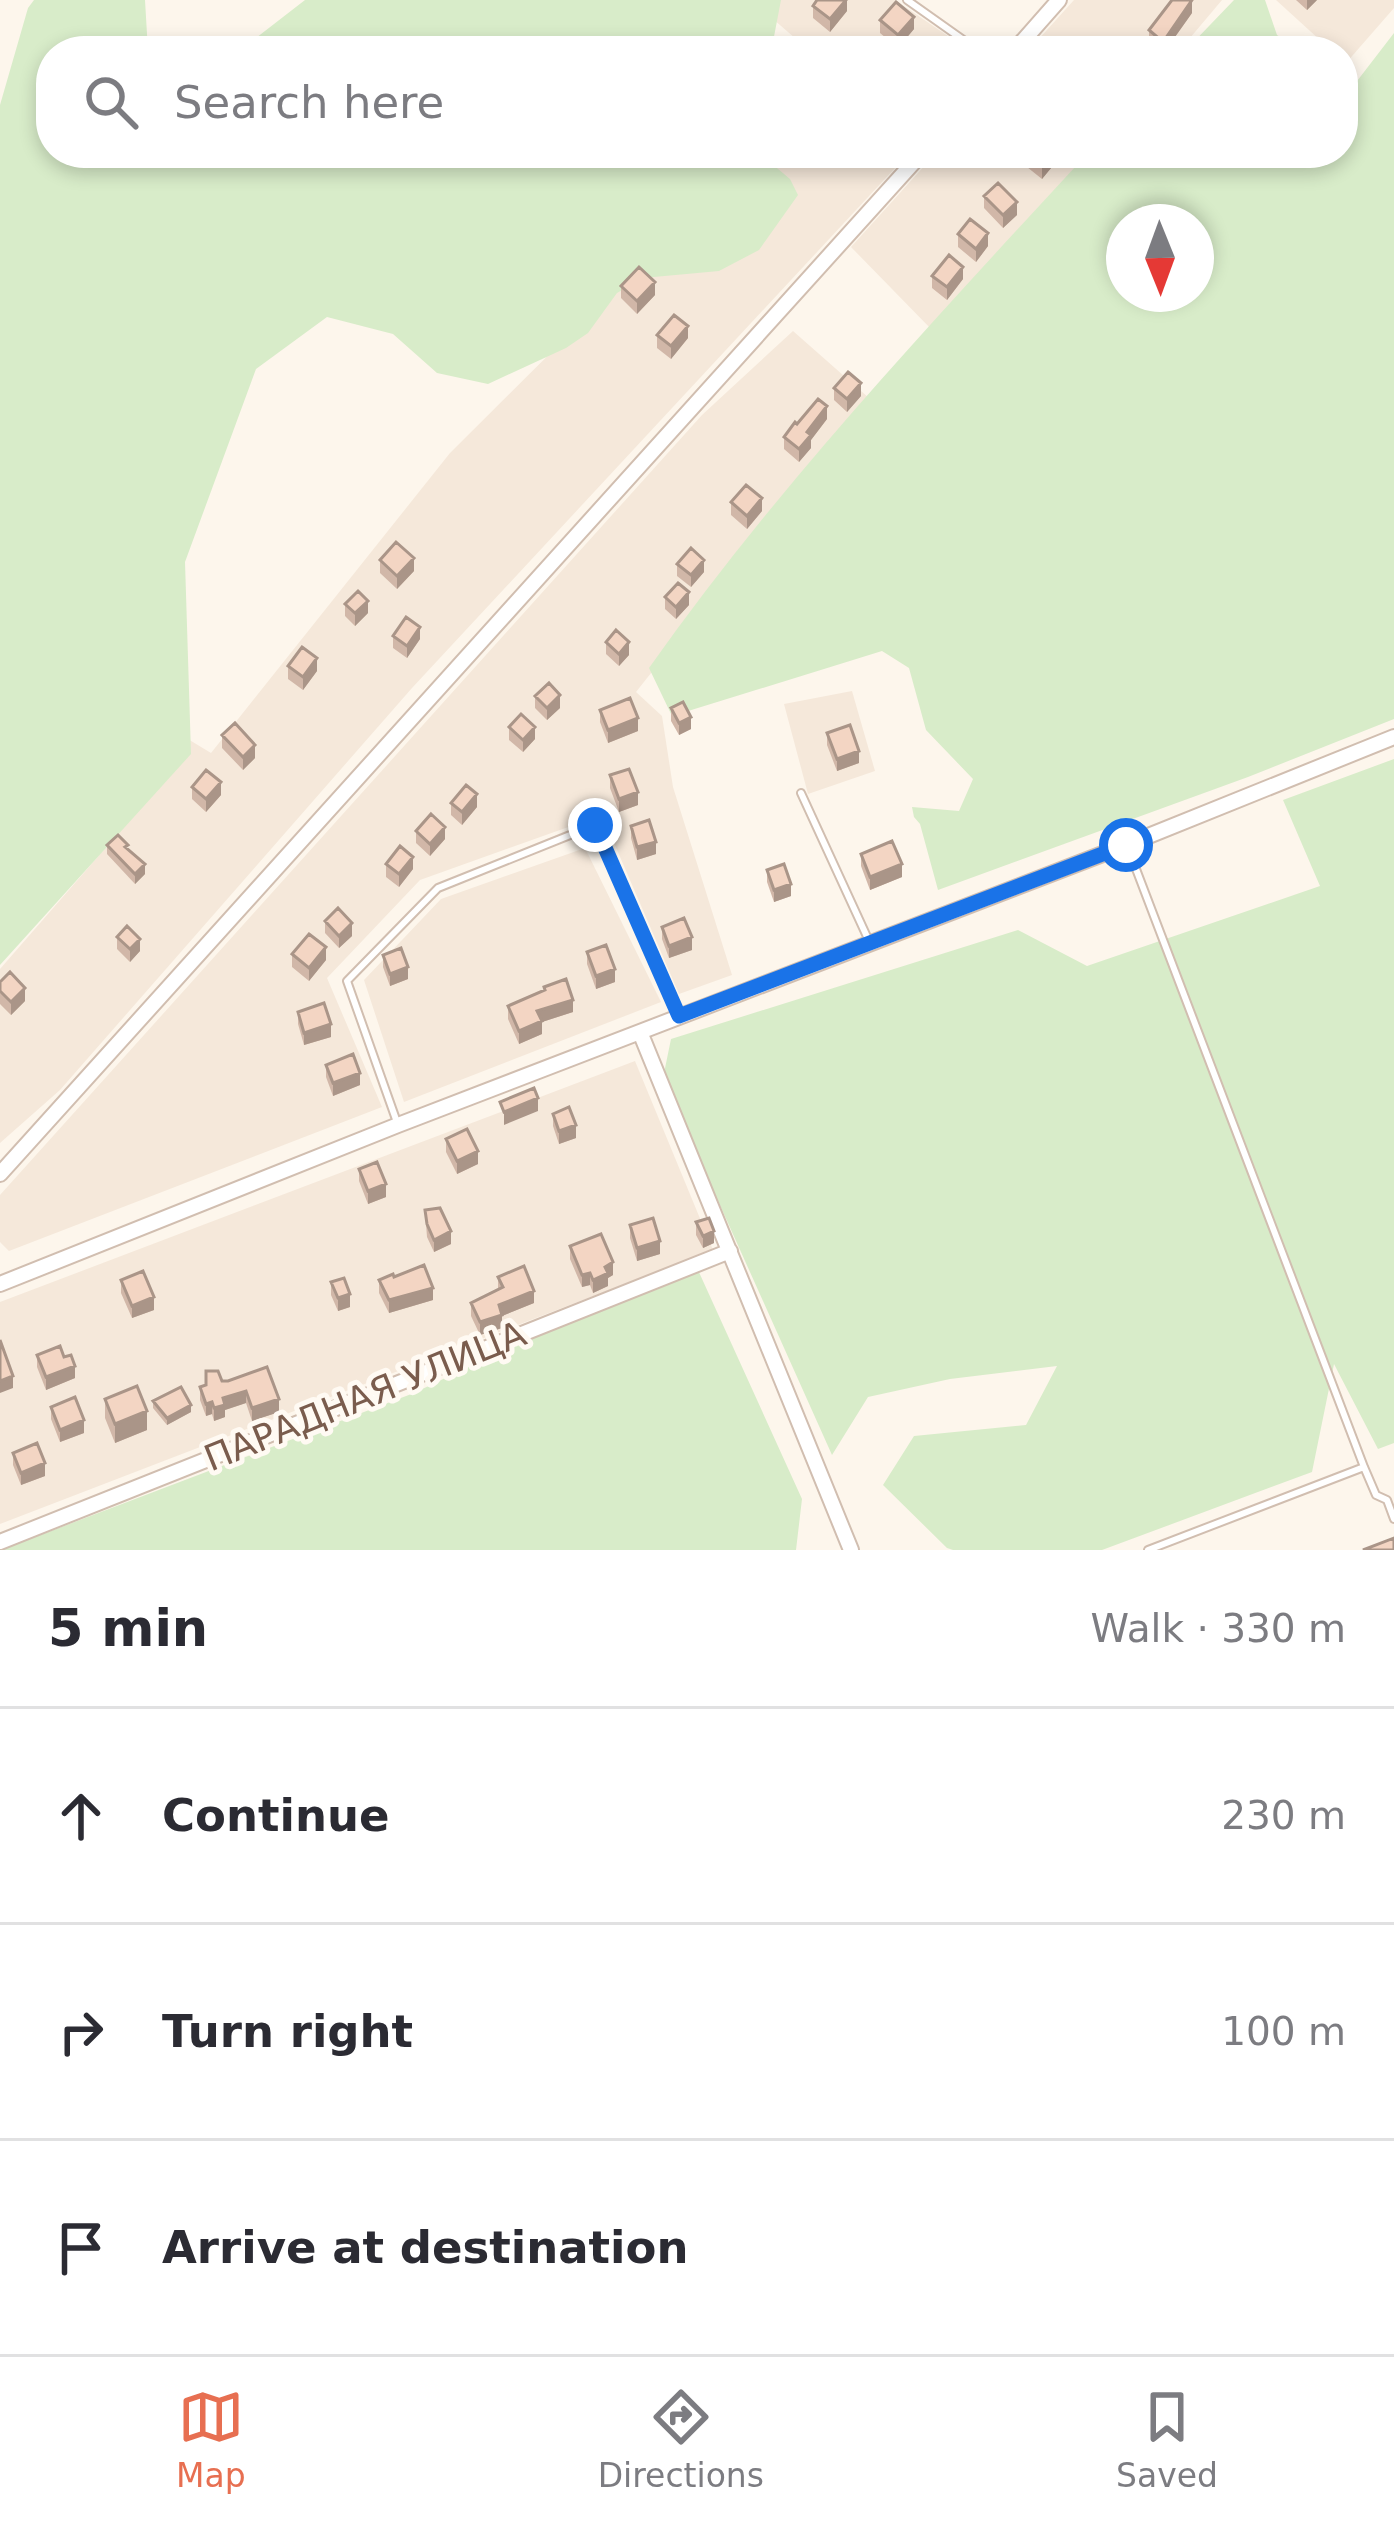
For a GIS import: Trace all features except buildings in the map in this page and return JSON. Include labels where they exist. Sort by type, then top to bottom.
[{"type":"street","points":[[1027,36],[1059,0]]},
{"type":"street","points":[[0,1174],[908,168]]},
{"type":"street","points":[[0,1284],[1394,737]]},
{"type":"street","points":[[640,1032],[851,1550]]},
{"type":"street","name":"ПАРАДНАЯ УЛИЦА","points":[[0,1542],[730,1251]]},
{"type":"lane","points":[[907,0],[958,36]]},
{"type":"lane","points":[[800,794],[871,944]]},
{"type":"lane","points":[[398,1125],[347,981],[438,888],[595,825],[679,1016]]},
{"type":"lane","points":[[1126,845],[1364,1466],[1376,1496],[1387,1500],[1394,1519]]},
{"type":"lane","points":[[1148,1550],[1364,1466]]},
{"type":"shaded area","points":[[751,0],[895,0],[948,36],[793,36]]},
{"type":"shaded area","points":[[1074,0],[1222,0],[1192,36],[1042,36]]},
{"type":"shaded area","points":[[1276,0],[1394,0],[1394,8],[1358,49],[1358,36],[1316,36]]},
{"type":"shaded area","points":[[728,168],[895,168],[412,688],[60,1090],[0,1143],[0,969],[143,805],[168,727],[211,753],[450,453],[642,262]]},
{"type":"shaded area","points":[[922,168],[1080,168],[933,331],[851,247]]},
{"type":"shaded area","points":[[793,331],[869,398],[636,692],[662,716],[673,787],[732,975],[679,994],[602,815],[420,880],[327,978],[382,1107],[9,1251],[0,1242],[0,1195],[702,415]]},
{"type":"shaded area","points":[[852,691],[875,771],[808,794],[784,704]]},
{"type":"shaded area","points":[[585,848],[661,1002],[404,1102],[364,980],[441,899]]},
{"type":"shaded area","points":[[635,1061],[713,1250],[0,1524],[0,1302]]},
{"type":"green space","points":[[34,0],[145,0],[147,36],[36,36],[36,168],[777,168],[798,195],[759,250],[719,271],[643,278],[617,293],[588,333],[488,384],[437,373],[393,334],[327,317],[256,369],[185,562],[191,754],[0,965],[0,105]]},
{"type":"green space","points":[[305,0],[781,0],[774,36],[258,36]]},
{"type":"green space","points":[[1234,0],[1265,0],[1278,36],[1199,36]]},
{"type":"green space","points":[[1394,33],[1394,719],[938,890],[912,807],[959,811],[973,779],[926,730],[909,668],[882,651],[672,716],[649,668],[751,533],[860,404],[1074,168],[1358,168],[1358,80]]},
{"type":"green space","points":[[1394,759],[1394,1443],[1378,1449],[1334,1364],[1312,1472],[1102,1550],[947,1548],[883,1485],[914,1436],[1026,1425],[1057,1366],[950,1379],[868,1397],[832,1455],[663,1078],[671,1039],[1018,930],[1087,966],[1320,886],[1283,800]]},
{"type":"green space","points":[[693,1259],[802,1499],[796,1550],[1,1550],[414,1393]]},
{"type":"route","points":[[595,825],[679,1016],[1126,845]]}]
